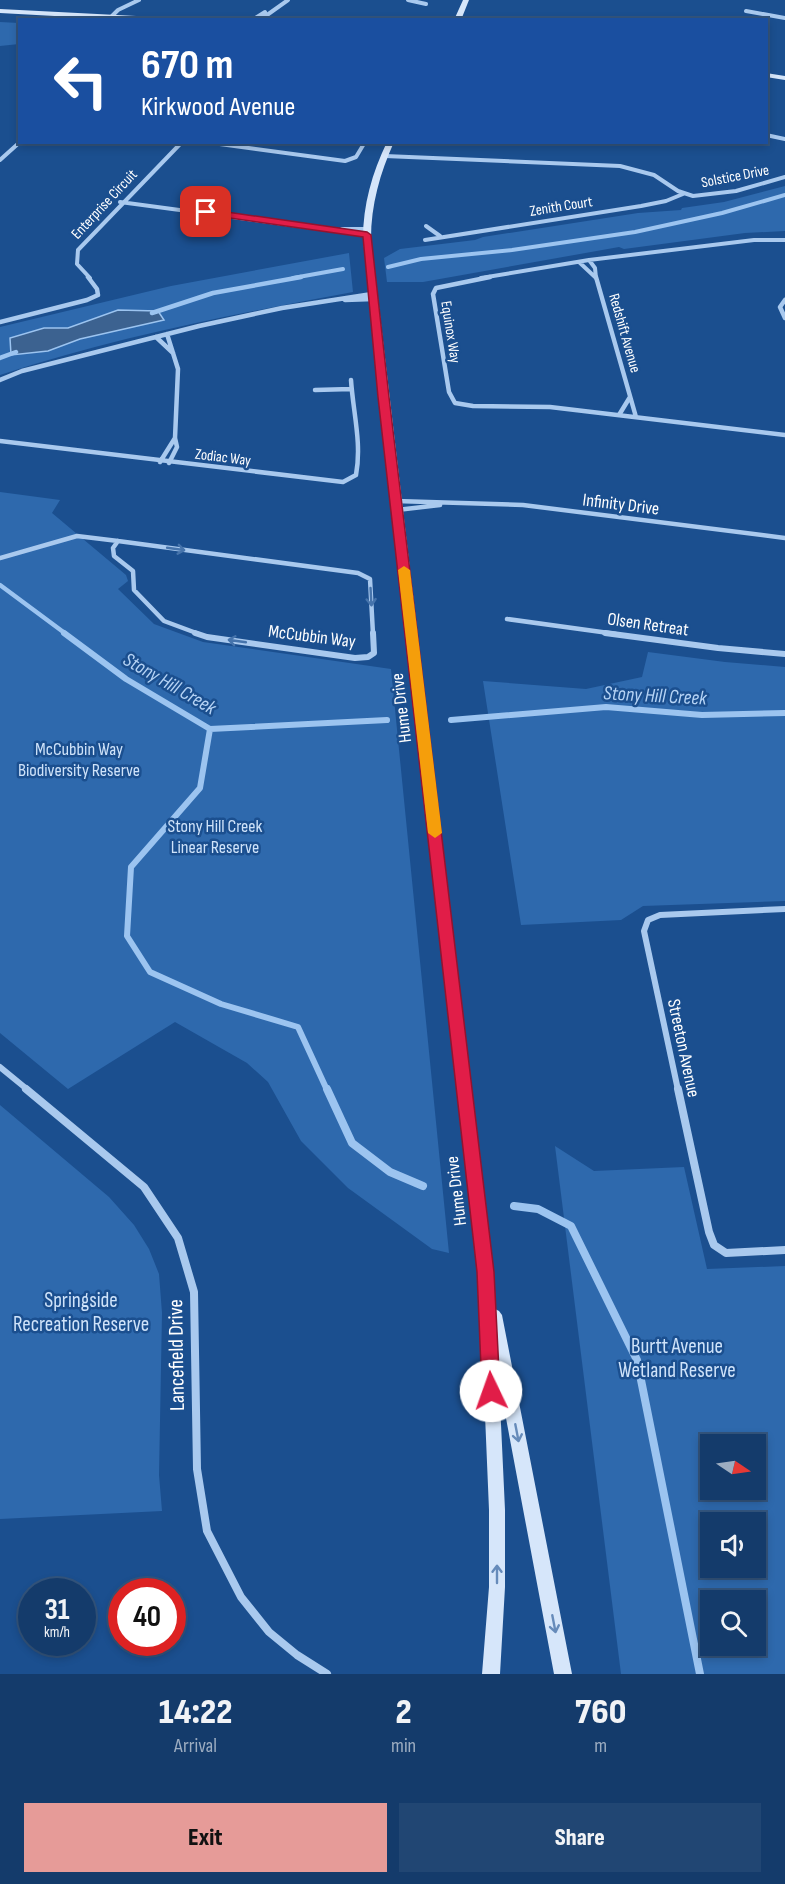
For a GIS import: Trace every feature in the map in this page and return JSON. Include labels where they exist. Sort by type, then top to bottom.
[{"type":"street","points":[[114,18],[116,11],[139,0]]},
{"type":"street","points":[[263,18],[288,0]]},
{"type":"street","points":[[408,0],[426,4]]},
{"type":"street","points":[[459,18],[467,1]]},
{"type":"street","points":[[0,11],[114,18],[127,6]]},
{"type":"street","points":[[256,18],[277,7]]},
{"type":"street","points":[[746,11],[785,18]]},
{"type":"street","points":[[0,16],[32,18]]},
{"type":"street","points":[[768,70],[785,74]]},
{"type":"street","points":[[768,75],[785,78]]},
{"type":"street","points":[[768,135],[785,139]]},
{"type":"street","points":[[0,160],[18,144]]},
{"type":"street","name":"Enterprise Circuit","points":[[0,322],[87,300],[98,295],[97,287],[77,265],[76,255],[122,200],[179,144]]},
{"type":"street","points":[[221,144],[345,160],[356,157],[364,144]]},
{"type":"street","name":"Solstice Drive","points":[[388,150],[445,157],[630,168],[654,175],[683,194],[699,196],[723,193],[785,177]]},
{"type":"street","name":"Hume Drive","points":[[388,150],[372,196],[367,232],[486,1272],[497,1510],[497,1587],[491,1674]]},
{"type":"street","name":"Zenith Court","points":[[425,240],[641,206],[666,201],[683,194]]},
{"type":"street","points":[[122,200],[318,228],[367,232]]},
{"type":"street","points":[[426,226],[440,236]]},
{"type":"street","name":"Equinox Way","points":[[784,435],[619,415],[524,406],[455,403],[449,392],[433,294],[436,288],[453,283],[590,260],[765,239],[785,240]]},
{"type":"street","name":"Redshift Avenue","points":[[590,260],[595,267],[636,417]]},
{"type":"street","name":"Redshift Avenue","points":[[579,262],[596,277]]},
{"type":"street","points":[[0,380],[22,371],[167,334],[327,301],[373,296]]},
{"type":"street","points":[[785,300],[780,307],[785,318]]},
{"type":"street","points":[[167,334],[178,369],[175,438],[177,447],[169,463]]},
{"type":"street","points":[[156,337],[175,356]]},
{"type":"street","name":"Zodiac Way","points":[[0,441],[329,482],[350,480],[356,476],[358,470],[351,381]]},
{"type":"street","points":[[315,390],[351,389]]},
{"type":"street","name":"Redshift Avenue","points":[[619,415],[631,396]]},
{"type":"street","points":[[160,462],[175,438]]},
{"type":"street","name":"Infinity Drive","points":[[397,506],[452,504],[543,508],[785,538]]},
{"type":"street","name":"McCubbin Way","points":[[0,558],[77,536],[366,575],[370,579],[374,653],[368,657],[355,658],[207,637],[164,621],[134,590],[133,571],[114,556],[113,548],[118,542]]},
{"type":"street","name":"Olsen Retreat","points":[[507,618],[718,648],[785,654]]},
{"type":"street","name":"Streeton Avenue","points":[[785,909],[660,915],[648,920],[644,931],[709,1232],[714,1245],[726,1253],[785,1250]]},
{"type":"street","name":"Lancefield Drive","points":[[0,1067],[144,1187],[178,1238],[194,1292],[197,1469],[207,1531],[241,1597],[269,1632],[297,1655],[327,1674]]},
{"type":"street","name":"Hume Drive","points":[[486,1272],[563,1674]]},
{"type":"green space","points":[[0,22],[18,23],[18,44],[0,46]]},
{"type":"green space","points":[[785,186],[785,231],[745,233],[624,249],[619,247],[423,282],[387,282],[384,258],[400,249],[475,240],[638,213],[681,210],[724,202]]},
{"type":"green space","points":[[349,253],[353,292],[131,338],[0,375],[0,327],[171,286]]},
{"type":"green space","name":"Stony Hill Creek Linear Reserve","points":[[0,492],[60,500],[52,513],[126,575],[128,581],[118,589],[154,624],[203,642],[391,669],[449,1253],[432,1249],[348,1188],[301,1141],[268,1082],[247,1063],[175,1022],[68,1089],[0,1033]]},
{"type":"green space","points":[[648,652],[785,667],[785,901],[643,906],[621,920],[521,925],[483,681],[586,689],[642,677]]},
{"type":"green space","name":"Springside Recreation Reserve","points":[[0,1105],[109,1197],[134,1225],[149,1249],[159,1274],[162,1313],[159,1475],[162,1511],[0,1519]]},
{"type":"green space","name":"Burtt Avenue Wetland Reserve","points":[[555,1146],[594,1171],[684,1167],[707,1269],[785,1266],[785,1674],[621,1674]]},
{"type":"shaded area","points":[[118,310],[158,311],[164,320],[80,339],[48,351],[11,355],[10,338],[44,328],[68,328]]},
{"type":"waterway","points":[[388,267],[421,259],[512,250],[635,232],[722,213],[785,195]]},
{"type":"waterway","points":[[293,278],[343,269]]},
{"type":"waterway","points":[[152,313],[213,293],[301,277]]},
{"type":"waterway","points":[[0,358],[16,352]]},
{"type":"waterway","name":"Stony Hill Creek","points":[[0,585],[66,634]]},
{"type":"waterway","name":"Stony Hill Creek","points":[[64,633],[126,679],[210,729]]},
{"type":"waterway","name":"Stony Hill Creek","points":[[451,720],[606,707],[702,715],[785,713]]},
{"type":"waterway","name":"Stony Hill Creek","points":[[210,729],[387,720]]},
{"type":"waterway","points":[[210,729],[200,788],[131,867],[127,936],[150,972],[221,1004],[298,1027],[327,1090]]},
{"type":"waterway","points":[[327,1089],[352,1143],[390,1172],[423,1186]]},
{"type":"waterway","points":[[514,1206],[538,1209],[571,1226],[637,1360],[700,1674]]},
{"type":"slow traffic","points":[[404,570],[435,833]]},
{"type":"route","points":[[206,212],[340,233],[367,235],[486,1272],[491,1391]]},
{"type":"park label","name":"McCubbin Way Biodiversity Reserve","points":[[79,759]]}]
